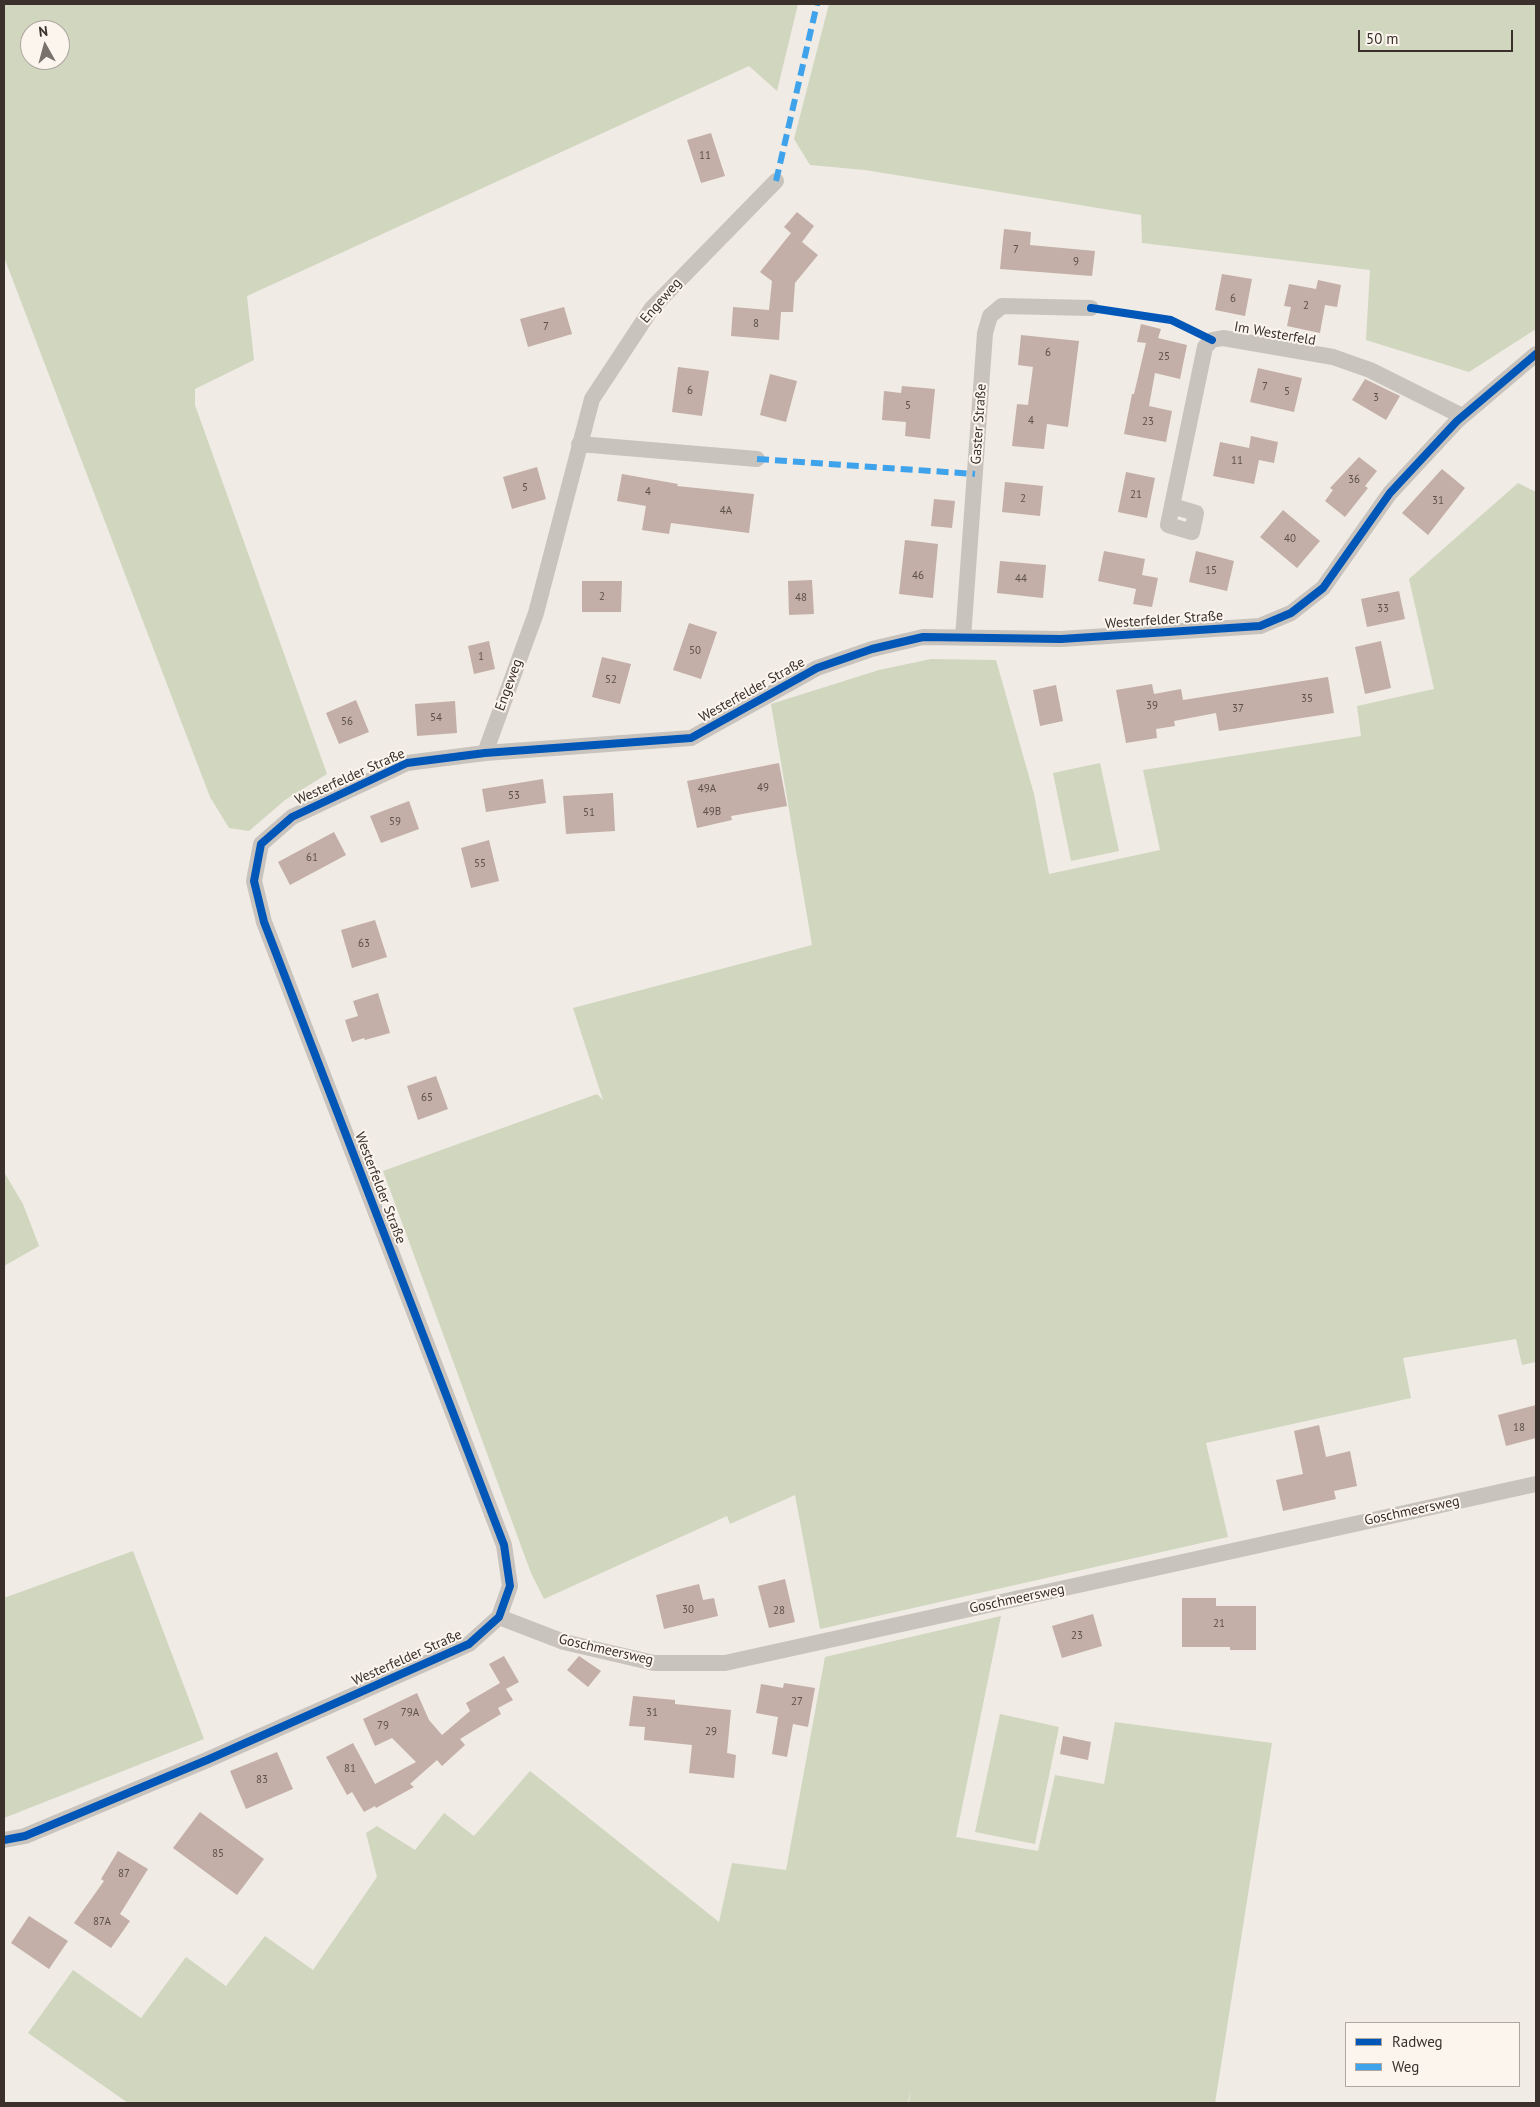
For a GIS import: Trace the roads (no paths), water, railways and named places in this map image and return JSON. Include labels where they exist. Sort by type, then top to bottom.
[{"type":"street","name":"Engeweg","points":[[484,753],[536,613],[592,399],[652,308],[776,181]]},
{"type":"street","name":"Gaster Straße","points":[[963,638],[985,333],[990,316],[1002,306],[1091,308]]},
{"type":"street","name":"Im Westerfeld","points":[[1172,506],[1205,347],[1212,340],[1223,338],[1333,358],[1370,370],[1462,416]]},
{"type":"street","name":"Westerfelder Straße","points":[[4,1840],[24,1836],[198,1764],[469,1644],[499,1617],[510,1586],[504,1545],[264,922],[254,882],[261,844],[292,817],[407,763],[484,753],[691,738],[818,668],[872,649],[923,637],[1061,639],[1260,626],[1291,613],[1323,588],[1390,493],[1462,416],[1536,354]]},
{"type":"street","points":[[579,444],[757,459]]},
{"type":"street","name":"Goschmeersweg","points":[[499,1617],[564,1642],[654,1662],[725,1663],[1536,1484]]}]
